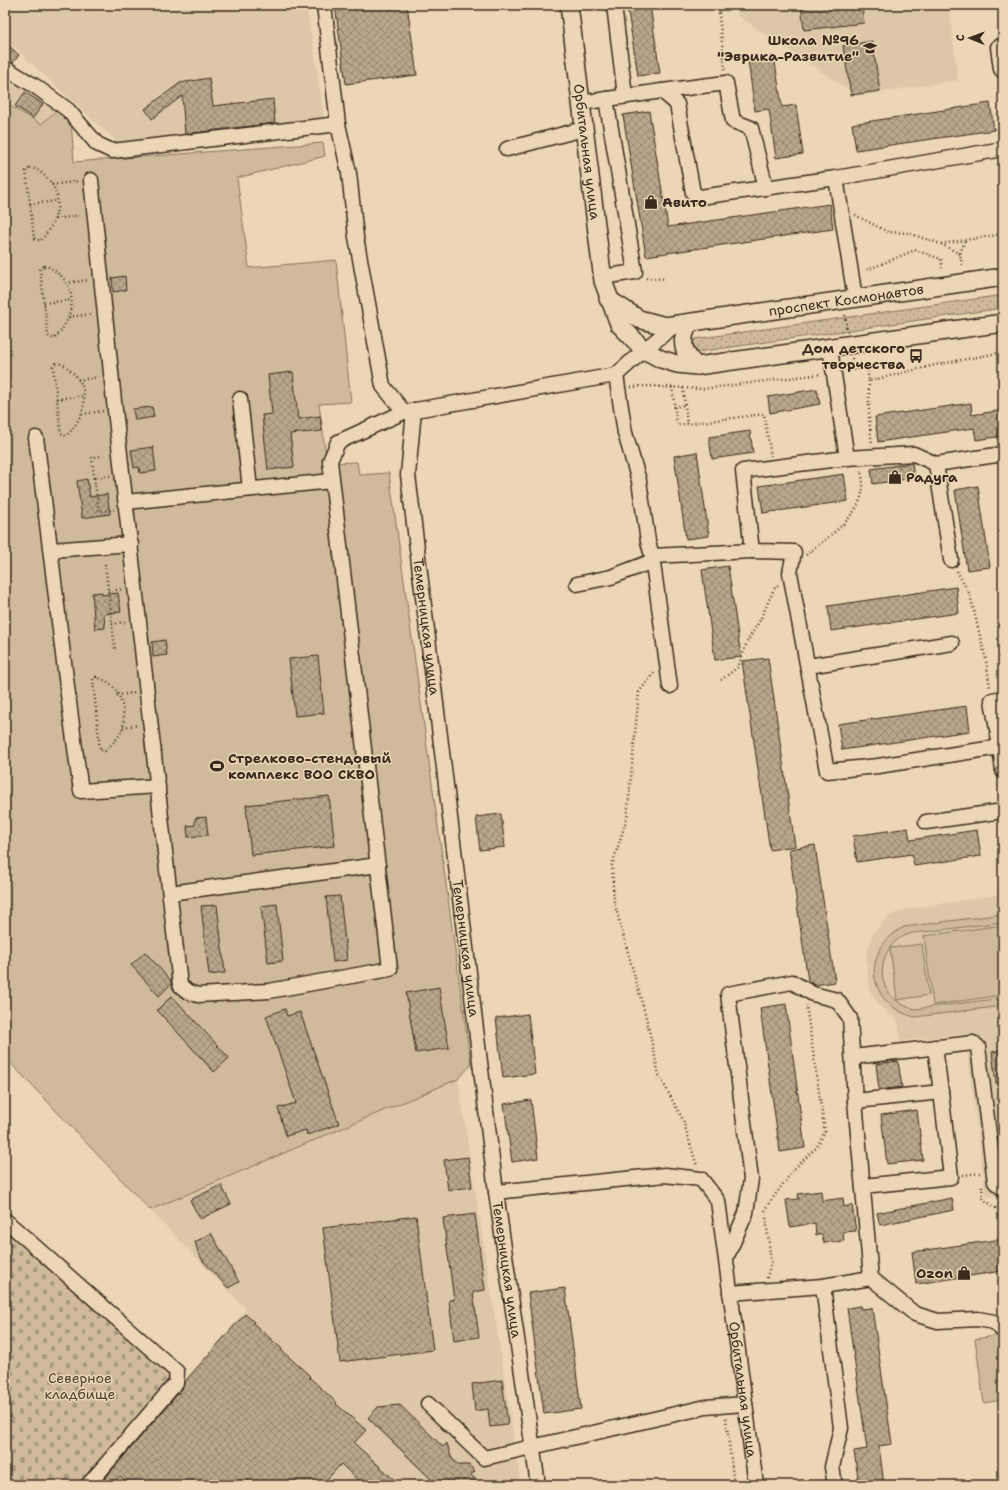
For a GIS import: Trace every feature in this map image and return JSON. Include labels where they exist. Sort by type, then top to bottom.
[{"type":"main road","name":"Орбитальная улица","points":[[569,5],[602,276],[608,299]]},
{"type":"main road","name":"проспект Космонавтов","points":[[608,299],[639,319],[665,326],[1003,277]]},
{"type":"main road","points":[[608,299],[619,324],[644,350],[661,359],[677,364],[697,366],[1003,323]]},
{"type":"main road","points":[[682,324],[685,330],[683,346],[690,361],[697,366]]},
{"type":"street","points":[[324,5],[338,124],[349,173],[356,237],[383,386],[409,411]]},
{"type":"street","points":[[614,5],[625,96]]},
{"type":"street","points":[[998,47],[1001,69],[1003,71]]},
{"type":"street","points":[[5,68],[35,86],[68,110],[97,144],[112,151],[338,124]]},
{"type":"street","points":[[580,102],[726,83],[733,121],[751,128],[766,188]]},
{"type":"street","points":[[662,91],[677,104],[693,192],[700,197],[836,178],[1003,149]]},
{"type":"street","points":[[602,276],[634,272],[606,99]]},
{"type":"street","points":[[507,149],[583,129]]},
{"type":"street","points":[[836,178],[855,298]]},
{"type":"street","points":[[91,180],[115,409],[180,985],[188,992],[198,995],[268,991],[390,969],[330,461],[338,442],[409,411],[617,381],[644,350],[682,324]]},
{"type":"street","points":[[830,348],[847,458]]},
{"type":"street","points":[[617,381],[625,433],[639,481],[647,535],[653,558],[670,686]]},
{"type":"street","points":[[240,399],[250,489]]},
{"type":"street","name":"Темерницкая улица","points":[[409,411],[408,475],[496,1192],[538,1485]]},
{"type":"street","points":[[36,438],[80,791],[158,786]]},
{"type":"street","points":[[752,551],[743,471],[773,466],[873,456],[914,454],[936,464],[1003,454]]},
{"type":"street","points":[[936,464],[951,560]]},
{"type":"street","points":[[126,505],[250,489],[332,481]]},
{"type":"street","points":[[51,550],[131,544]]},
{"type":"street","points":[[577,584],[611,577],[653,558],[752,551],[794,552],[790,572],[827,771],[878,766],[1000,747]]},
{"type":"street","points":[[808,666],[952,643]]},
{"type":"street","points":[[997,699],[1003,771]]},
{"type":"street","points":[[926,822],[1003,811]]},
{"type":"street","points":[[170,893],[378,865]]},
{"type":"street","points":[[727,1256],[746,1214],[751,1179],[728,994],[792,982],[813,994],[837,1000],[850,1018],[855,1101],[871,1278],[915,1314],[938,1321],[978,1319],[994,1322],[1003,1330]]},
{"type":"street","points":[[853,1057],[973,1043],[978,1047],[995,1182],[1003,1188]]},
{"type":"street","points":[[863,1186],[951,1177],[935,1047]]},
{"type":"street","points":[[855,1101],[941,1092]]},
{"type":"street","points":[[496,1192],[665,1175],[701,1179]]},
{"type":"street","name":"Орбитальная улица","points":[[701,1179],[718,1202],[727,1256],[730,1293],[756,1485]]},
{"type":"street","points":[[5,1220],[177,1372],[176,1383],[88,1485]]},
{"type":"street","points":[[730,1293],[823,1286],[871,1278]]},
{"type":"street","points":[[823,1286],[841,1428],[832,1467],[835,1485]]},
{"type":"street","points":[[428,1404],[484,1458],[706,1407],[745,1404]]},
{"type":"path","points":[[718,5],[726,83]]},
{"type":"path","points":[[719,12],[724,5]]},
{"type":"path","points":[[34,168],[50,180],[57,201],[55,219],[52,227],[40,241],[34,238],[26,170],[34,168]]},
{"type":"path","points":[[52,185],[91,180]]},
{"type":"path","points":[[30,204],[57,201]]},
{"type":"path","points":[[840,207],[888,232],[908,233],[941,244],[960,254]]},
{"type":"path","points":[[55,219],[94,213]]},
{"type":"path","points":[[941,244],[1003,234]]},
{"type":"path","points":[[962,265],[960,254],[965,240]]},
{"type":"path","points":[[868,270],[914,250],[941,260],[942,268]]},
{"type":"path","points":[[44,266],[48,266],[63,279],[66,283],[71,300],[69,317],[66,326],[54,339],[48,336],[40,269],[44,266]]},
{"type":"path","points":[[634,272],[645,278],[666,279]]},
{"type":"path","points":[[66,283],[101,278]]},
{"type":"path","points":[[44,303],[71,300]]},
{"type":"path","points":[[69,317],[105,313]]},
{"type":"path","points":[[870,381],[935,365],[1003,352]]},
{"type":"path","points":[[56,363],[61,363],[76,376],[84,396],[82,414],[78,422],[66,436],[60,433],[53,366],[56,363]]},
{"type":"path","points":[[617,381],[645,386],[703,389],[867,368],[870,381],[869,418],[873,456]]},
{"type":"path","points":[[78,380],[112,376]]},
{"type":"path","points":[[672,387],[677,426],[764,414],[773,466]]},
{"type":"path","points":[[682,388],[687,424]]},
{"type":"path","points":[[57,400],[84,396]]},
{"type":"path","points":[[674,407],[685,405]]},
{"type":"path","points":[[82,414],[115,409]]},
{"type":"path","points":[[103,456],[92,457],[99,512],[126,505]]},
{"type":"path","points":[[94,478],[123,474]]},
{"type":"path","points":[[951,560],[970,595],[997,699]]},
{"type":"path","points":[[105,564],[115,649]]},
{"type":"path","points":[[666,658],[639,692],[626,818],[612,866],[614,902],[646,1017],[659,1075],[683,1120],[701,1179]]},
{"type":"path","points":[[96,677],[103,679],[114,687],[123,708],[123,727],[120,734],[105,751],[100,750],[93,679],[96,677]]},
{"type":"path","points":[[764,1291],[772,1262],[765,1209],[794,1169],[816,1148],[825,1132],[807,1005],[792,982]]},
{"type":"path","points":[[951,1177],[980,1173],[984,1199],[1003,1213]]},
{"type":"path","points":[[724,1406],[734,1485]]},
{"type":"shaded area","points":[[5,5],[306,5],[324,119],[119,144],[5,39]]},
{"type":"shaded area","name":"Школа №96 \"Эврика-Развитие\"","points":[[736,5],[949,5],[958,80],[858,96],[738,16]]},
{"type":"shaded area","points":[[5,53],[61,107],[41,124],[5,103]]},
{"type":"shaded area","points":[[1003,894],[1003,1195],[986,1197],[965,1034],[900,1041],[898,1021],[879,1005],[869,989],[866,956],[873,933],[889,916],[906,909]]},
{"type":"shaded area","points":[[458,1079],[521,1485],[98,1485],[246,1309],[150,1210]]},
{"type":"green space","name":"Стрелково-стендовый комплекс ВОО СКВО","points":[[5,103],[41,124],[61,107],[71,120],[74,162],[323,143],[325,156],[237,178],[249,268],[336,260],[351,402],[319,404],[327,463],[357,462],[359,475],[389,473],[471,1065],[458,1079],[150,1210],[5,1057]]},
{"type":"green space","points":[[1003,295],[1003,308],[697,352],[693,344],[695,339]]},
{"type":"green space","points":[[1003,914],[1003,922],[906,935],[894,942],[890,948],[884,960],[882,973],[885,986],[891,995],[899,1003],[909,1008],[915,1009],[1003,998],[1003,1006],[915,1017],[899,1011],[886,1001],[878,989],[875,976],[875,962],[880,949],[890,937],[904,927]]},
{"type":"green space","points":[[1003,925],[1003,995],[933,1005],[924,936]]},
{"type":"green space","points":[[922,944],[929,995],[897,1000],[890,948]]},
{"type":"green space","name":"Северное кладбище","points":[[5,1216],[183,1380],[92,1485],[5,1485]]},
{"type":"green space","points":[[1001,1335],[1003,1348],[1003,1400],[984,1403],[975,1339]]},
{"type":"building","points":[[335,5],[407,5],[417,75],[346,84]]},
{"type":"building","points":[[627,5],[650,5],[660,73],[638,76]]},
{"type":"building","points":[[862,5],[864,23],[804,30],[801,6]]},
{"type":"building","points":[[872,41],[880,91],[851,95],[843,46]]},
{"type":"building","points":[[5,42],[19,55],[13,63],[5,60]]},
{"type":"building","points":[[774,56],[782,107],[796,105],[803,154],[776,158],[769,109],[755,111],[748,60]]},
{"type":"building","points":[[209,78],[213,106],[273,99],[275,123],[185,134],[182,96],[152,119],[145,109],[180,83]]},
{"type":"building","points":[[25,92],[43,104],[33,118],[15,106]]},
{"type":"building","points":[[990,103],[994,130],[856,150],[852,124]]},
{"type":"building","points":[[649,111],[668,227],[830,204],[833,229],[646,256],[623,115]]},
{"type":"building","points":[[125,276],[126,290],[113,292],[112,278]]},
{"type":"building","points":[[293,372],[298,419],[320,416],[322,431],[290,434],[294,467],[268,470],[262,415],[272,414],[268,375]]},
{"type":"building","points":[[817,389],[820,404],[770,413],[768,397]]},
{"type":"building","points":[[971,403],[972,415],[1003,410],[1003,436],[976,440],[974,428],[878,442],[875,417]]},
{"type":"building","points":[[152,407],[154,417],[135,420],[133,409]]},
{"type":"building","points":[[750,431],[753,453],[712,459],[709,437]]},
{"type":"building","points":[[153,447],[156,471],[140,473],[139,467],[134,468],[131,450]]},
{"type":"building","points":[[697,452],[709,536],[686,539],[674,456]]},
{"type":"building","points":[[912,463],[914,478],[873,484],[871,469]]},
{"type":"building","points":[[844,474],[848,501],[763,513],[759,486]]},
{"type":"building","points":[[87,479],[90,497],[107,494],[110,514],[82,518],[77,481]]},
{"type":"building","points":[[978,486],[990,567],[967,570],[955,490]]},
{"type":"building","points":[[728,566],[741,657],[715,660],[702,570]]},
{"type":"building","points":[[956,587],[959,613],[831,631],[828,606]]},
{"type":"building","points":[[102,592],[102,595],[118,593],[121,612],[104,614],[105,628],[95,629],[92,593]]},
{"type":"building","points":[[165,640],[167,655],[153,657],[152,642]]},
{"type":"building","points":[[318,656],[324,713],[295,716],[289,659]]},
{"type":"building","points":[[768,658],[795,846],[770,850],[742,661]]},
{"type":"building","points":[[967,706],[970,731],[842,750],[838,724]]},
{"type":"building","points":[[329,796],[335,846],[251,855],[246,805]]},
{"type":"building","points":[[501,814],[505,847],[480,850],[476,817]]},
{"type":"building","points":[[206,817],[208,835],[188,837],[187,826],[195,825],[195,818]]},
{"type":"building","points":[[908,828],[910,840],[977,830],[981,856],[914,866],[912,854],[857,862],[853,836]]},
{"type":"building","points":[[815,845],[835,982],[815,985],[808,981],[789,849]]},
{"type":"building","points":[[340,896],[347,960],[333,962],[326,897]]},
{"type":"building","points":[[277,904],[283,961],[268,963],[261,906]]},
{"type":"building","points":[[217,905],[225,973],[209,975],[201,906]]},
{"type":"building","points":[[145,952],[171,981],[171,984],[159,996],[131,965]]},
{"type":"building","points":[[439,987],[449,1048],[416,1053],[406,993]]},
{"type":"building","points":[[172,996],[229,1058],[214,1072],[157,1010]]},
{"type":"building","points":[[786,1004],[805,1148],[780,1152],[760,1008]]},
{"type":"building","points":[[285,1009],[287,1016],[300,1012],[339,1124],[307,1135],[306,1130],[286,1136],[278,1108],[296,1103],[266,1016]]},
{"type":"building","points":[[528,1014],[535,1074],[503,1078],[496,1018]]},
{"type":"building","points":[[1003,1050],[1003,1082],[996,1083],[992,1052]]},
{"type":"building","points":[[898,1061],[902,1087],[879,1090],[876,1064]]},
{"type":"building","points":[[531,1100],[538,1158],[512,1162],[504,1104]]},
{"type":"building","points":[[917,1110],[923,1160],[887,1164],[881,1115]]},
{"type":"building","points":[[468,1157],[472,1187],[448,1190],[444,1160]]},
{"type":"building","points":[[221,1185],[231,1204],[200,1219],[190,1200]]},
{"type":"building","points":[[821,1191],[822,1201],[843,1198],[844,1207],[852,1205],[856,1231],[843,1232],[844,1241],[824,1243],[822,1234],[816,1235],[815,1223],[790,1227],[786,1200],[799,1199],[798,1194]]},
{"type":"building","points":[[952,1198],[954,1210],[880,1225],[877,1213]]},
{"type":"building","points":[[475,1214],[485,1290],[473,1292],[479,1337],[454,1341],[449,1300],[454,1300],[443,1218]]},
{"type":"building","points":[[416,1216],[433,1350],[340,1362],[323,1228]]},
{"type":"building","points":[[211,1233],[239,1282],[228,1288],[203,1261],[198,1252],[195,1242]]},
{"type":"building","points":[[1003,1239],[1003,1271],[916,1284],[912,1252]]},
{"type":"building","points":[[565,1288],[581,1409],[544,1414],[528,1293]]},
{"type":"building","points":[[860,1306],[861,1309],[872,1308],[892,1444],[879,1446],[884,1485],[859,1485],[854,1451],[867,1449],[847,1308]]},
{"type":"building","points":[[245,1314],[282,1349],[281,1350],[310,1376],[309,1377],[337,1403],[336,1404],[366,1430],[354,1443],[400,1485],[363,1485],[341,1464],[322,1485],[130,1485],[120,1476],[111,1485],[99,1485],[182,1389],[185,1381]]},
{"type":"building","points":[[502,1380],[508,1425],[490,1427],[488,1409],[475,1411],[472,1384]]},
{"type":"building","points":[[400,1405],[443,1447],[447,1443],[451,1457],[458,1465],[469,1465],[475,1471],[471,1475],[482,1485],[437,1485],[368,1418],[378,1407]]},
{"type":"place","name":"Школа №96 \"Эврика-Развитие\"","points":[[870,48]]},
{"type":"place","name":"Авито","points":[[651,202]]},
{"type":"place","name":"Дом детского творчества","points":[[916,356]]},
{"type":"place","name":"Радуга","points":[[895,477]]},
{"type":"place","name":"Стрелково-стендовый комплекс ВОО СКВО","points":[[217,766]]},
{"type":"place","name":"Ozon","points":[[964,1273]]}]
